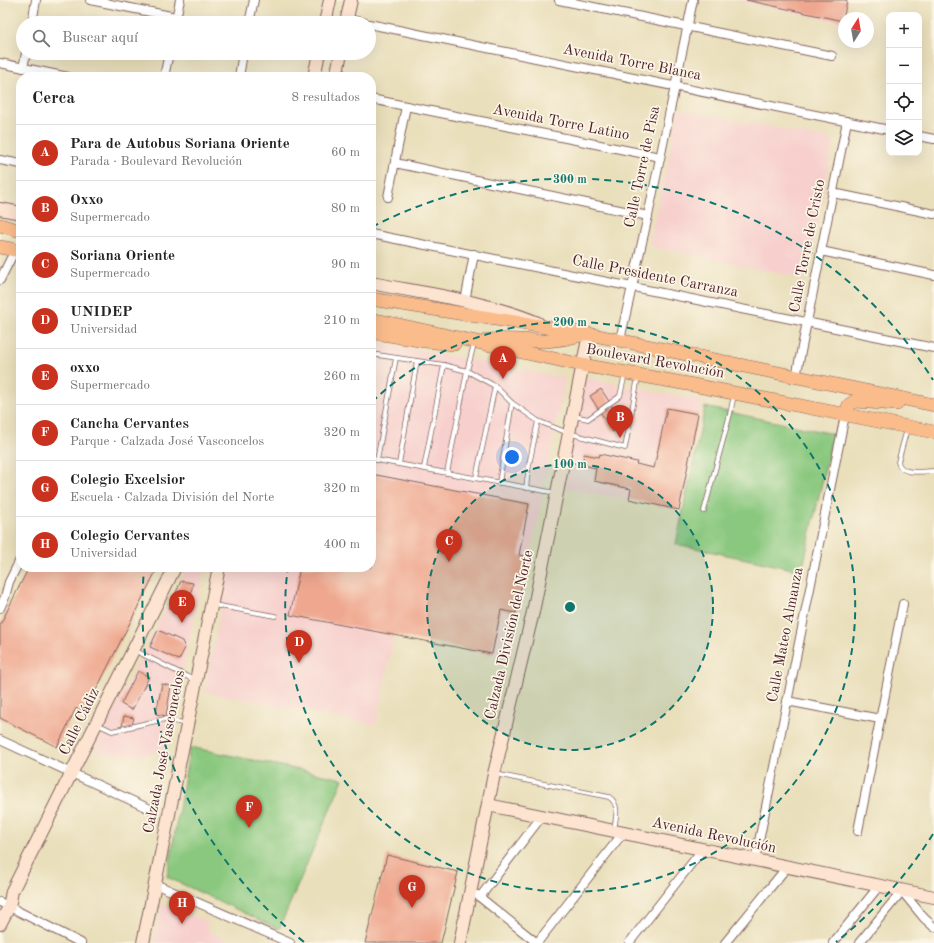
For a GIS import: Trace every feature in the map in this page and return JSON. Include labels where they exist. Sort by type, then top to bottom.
[{"type":"main road","points":[[327,16],[330,0]]},
{"type":"main road","points":[[348,16],[351,0]]},
{"type":"main road","points":[[315,72],[318,60]]},
{"type":"main road","points":[[337,72],[339,60]]},
{"type":"main road","points":[[0,208],[16,212]]},
{"type":"main road","points":[[0,247],[16,250]]},
{"type":"main road","points":[[376,284],[465,301],[519,315],[548,327]]},
{"type":"main road","points":[[376,300],[589,334],[934,405]]},
{"type":"main road","name":"Boulevard Revolución","points":[[376,320],[582,365],[934,432]]},
{"type":"main road","points":[[376,335],[449,344],[503,339],[560,340],[589,334]]},
{"type":"main road","name":"Calzada División del Norte","points":[[460,943],[494,774],[533,612],[589,334]]},
{"type":"main road","points":[[845,415],[849,405],[855,401],[887,404],[919,402]]},
{"type":"main road","name":"Calle Cádiz","points":[[0,924],[3,903],[12,891],[97,724],[172,572]]},
{"type":"main road","name":"Calzada José Vasconcelos","points":[[143,943],[218,572]]},
{"type":"main road","name":"Avenida Revolución","points":[[488,805],[931,898]]},
{"type":"street","points":[[33,16],[36,0]]},
{"type":"street","points":[[90,0],[158,16]]},
{"type":"street","points":[[176,16],[180,0]]},
{"type":"street","points":[[251,16],[254,0]]},
{"type":"street","points":[[559,0],[832,56]]},
{"type":"street","name":"Calle Torre de Pisa","points":[[620,340],[648,216],[693,0]]},
{"type":"street","name":"Avenida Torre Blanca","points":[[376,25],[886,129]]},
{"type":"street","points":[[23,68],[25,60]]},
{"type":"street","points":[[165,72],[167,60]]},
{"type":"street","points":[[240,72],[242,60]]},
{"type":"street","points":[[0,63],[43,72]]},
{"type":"street","name":"Avenida Torre Latino","points":[[376,100],[660,158]]},
{"type":"street","points":[[388,197],[406,106]]},
{"type":"street","name":"Calle Torre de Cristo","points":[[796,377],[847,121]]},
{"type":"street","points":[[922,137],[934,139]]},
{"type":"street","points":[[0,160],[16,163]]},
{"type":"street","points":[[395,163],[648,216]]},
{"type":"street","points":[[833,193],[934,214]]},
{"type":"street","name":"Calle Presidente Carranza","points":[[376,235],[934,348]]},
{"type":"street","points":[[821,251],[934,275]]},
{"type":"street","points":[[0,280],[16,253]]},
{"type":"street","points":[[465,301],[474,254]]},
{"type":"street","name":"Calle Mateo Almanza","points":[[755,860],[845,415]]},
{"type":"street","points":[[0,590],[8,582],[16,567]]},
{"type":"street","points":[[0,608],[5,597],[8,582]]},
{"type":"street","points":[[858,831],[903,604]]},
{"type":"street","points":[[788,701],[880,720]]},
{"type":"street","points":[[0,740],[150,809]]},
{"type":"street","points":[[480,897],[542,816]]},
{"type":"street","points":[[470,889],[537,943],[618,832]]},
{"type":"street","points":[[629,943],[702,850]]},
{"type":"street","points":[[725,943],[787,867]]},
{"type":"street","points":[[155,884],[290,943]]},
{"type":"street","points":[[833,943],[879,886]]},
{"type":"street","points":[[859,943],[902,891],[924,918],[934,926]]},
{"type":"street","points":[[3,903],[82,943]]},
{"type":"lane","points":[[447,473],[467,371],[475,342]]},
{"type":"lane","points":[[376,355],[444,365],[467,371],[495,386],[512,403],[538,421],[568,433],[625,448],[638,375]]},
{"type":"lane","points":[[396,358],[377,460],[556,493]]},
{"type":"lane","points":[[399,464],[417,361]]},
{"type":"lane","points":[[424,468],[444,365]]},
{"type":"lane","points":[[572,416],[588,419],[620,396],[625,373]]},
{"type":"lane","points":[[476,478],[495,386]]},
{"type":"lane","points":[[704,511],[730,414],[734,393]]},
{"type":"lane","points":[[499,482],[512,403]]},
{"type":"lane","points":[[526,488],[538,421]]},
{"type":"lane","points":[[907,427],[898,462],[899,466],[901,469],[907,471],[934,471]]},
{"type":"lane","points":[[212,604],[275,616]]},
{"type":"lane","points":[[133,650],[196,681]]},
{"type":"lane","points":[[97,724],[112,731],[165,718],[188,724]]},
{"type":"lane","points":[[494,774],[609,797],[616,805],[618,832]]},
{"type":"shaded area","points":[[734,0],[848,0],[845,12],[838,12],[838,22]]},
{"type":"shaded area","points":[[679,109],[834,140],[806,279],[649,246]]},
{"type":"shaded area","points":[[376,342],[565,378],[511,659],[394,635],[376,725],[204,692],[228,572],[376,572]]},
{"type":"shaded area","points":[[585,378],[702,401],[680,510],[565,488]]},
{"type":"shaded area","points":[[184,572],[204,572],[166,750],[138,756],[93,752]]},
{"type":"shaded area","points":[[162,903],[208,922],[207,927],[210,933],[235,943],[154,943]]},
{"type":"green space","points":[[705,407],[833,434],[802,571],[676,544]]},
{"type":"green space","points":[[190,747],[343,779],[279,929],[167,877]]},
{"type":"building","points":[[746,0],[847,0],[845,12],[838,12],[838,20]]},
{"type":"building","points":[[601,389],[624,425],[613,432],[590,396]]},
{"type":"building","points":[[667,408],[698,414],[679,510],[629,499],[631,489],[594,481],[596,468],[582,465],[584,454],[599,457],[600,454],[637,462],[636,464],[654,468]]},
{"type":"building","points":[[376,475],[529,504],[519,555],[527,557],[516,613],[501,610],[492,654],[290,615],[299,572],[376,572]]},
{"type":"building","points":[[26,572],[155,572],[85,712],[76,708],[57,747],[0,718],[0,625]]},
{"type":"building","points":[[181,581],[193,583],[187,613],[169,609]]},
{"type":"building","points":[[158,630],[182,641],[185,648],[179,660],[150,647]]},
{"type":"building","points":[[138,671],[149,677],[132,710],[121,704]]},
{"type":"building","points":[[162,684],[171,686],[166,716],[156,714]]},
{"type":"building","points":[[124,716],[134,718],[131,728],[122,726]]},
{"type":"building","points":[[387,855],[458,872],[441,943],[365,943]]},
{"type":"place","name":"Para de Autobus Soriana Oriente","points":[[503,379]]},
{"type":"place","name":"Oxxo","points":[[620,438]]},
{"type":"place","name":"Soriana Oriente","points":[[449,562]]},
{"type":"place","name":"oxxo","points":[[182,623]]},
{"type":"place","name":"UNIDEP","points":[[299,663]]},
{"type":"place","name":"Cancha Cervantes","points":[[249,828]]},
{"type":"place","name":"Colegio Excelsior","points":[[412,908]]},
{"type":"place","name":"Colegio Cervantes","points":[[182,924]]}]
